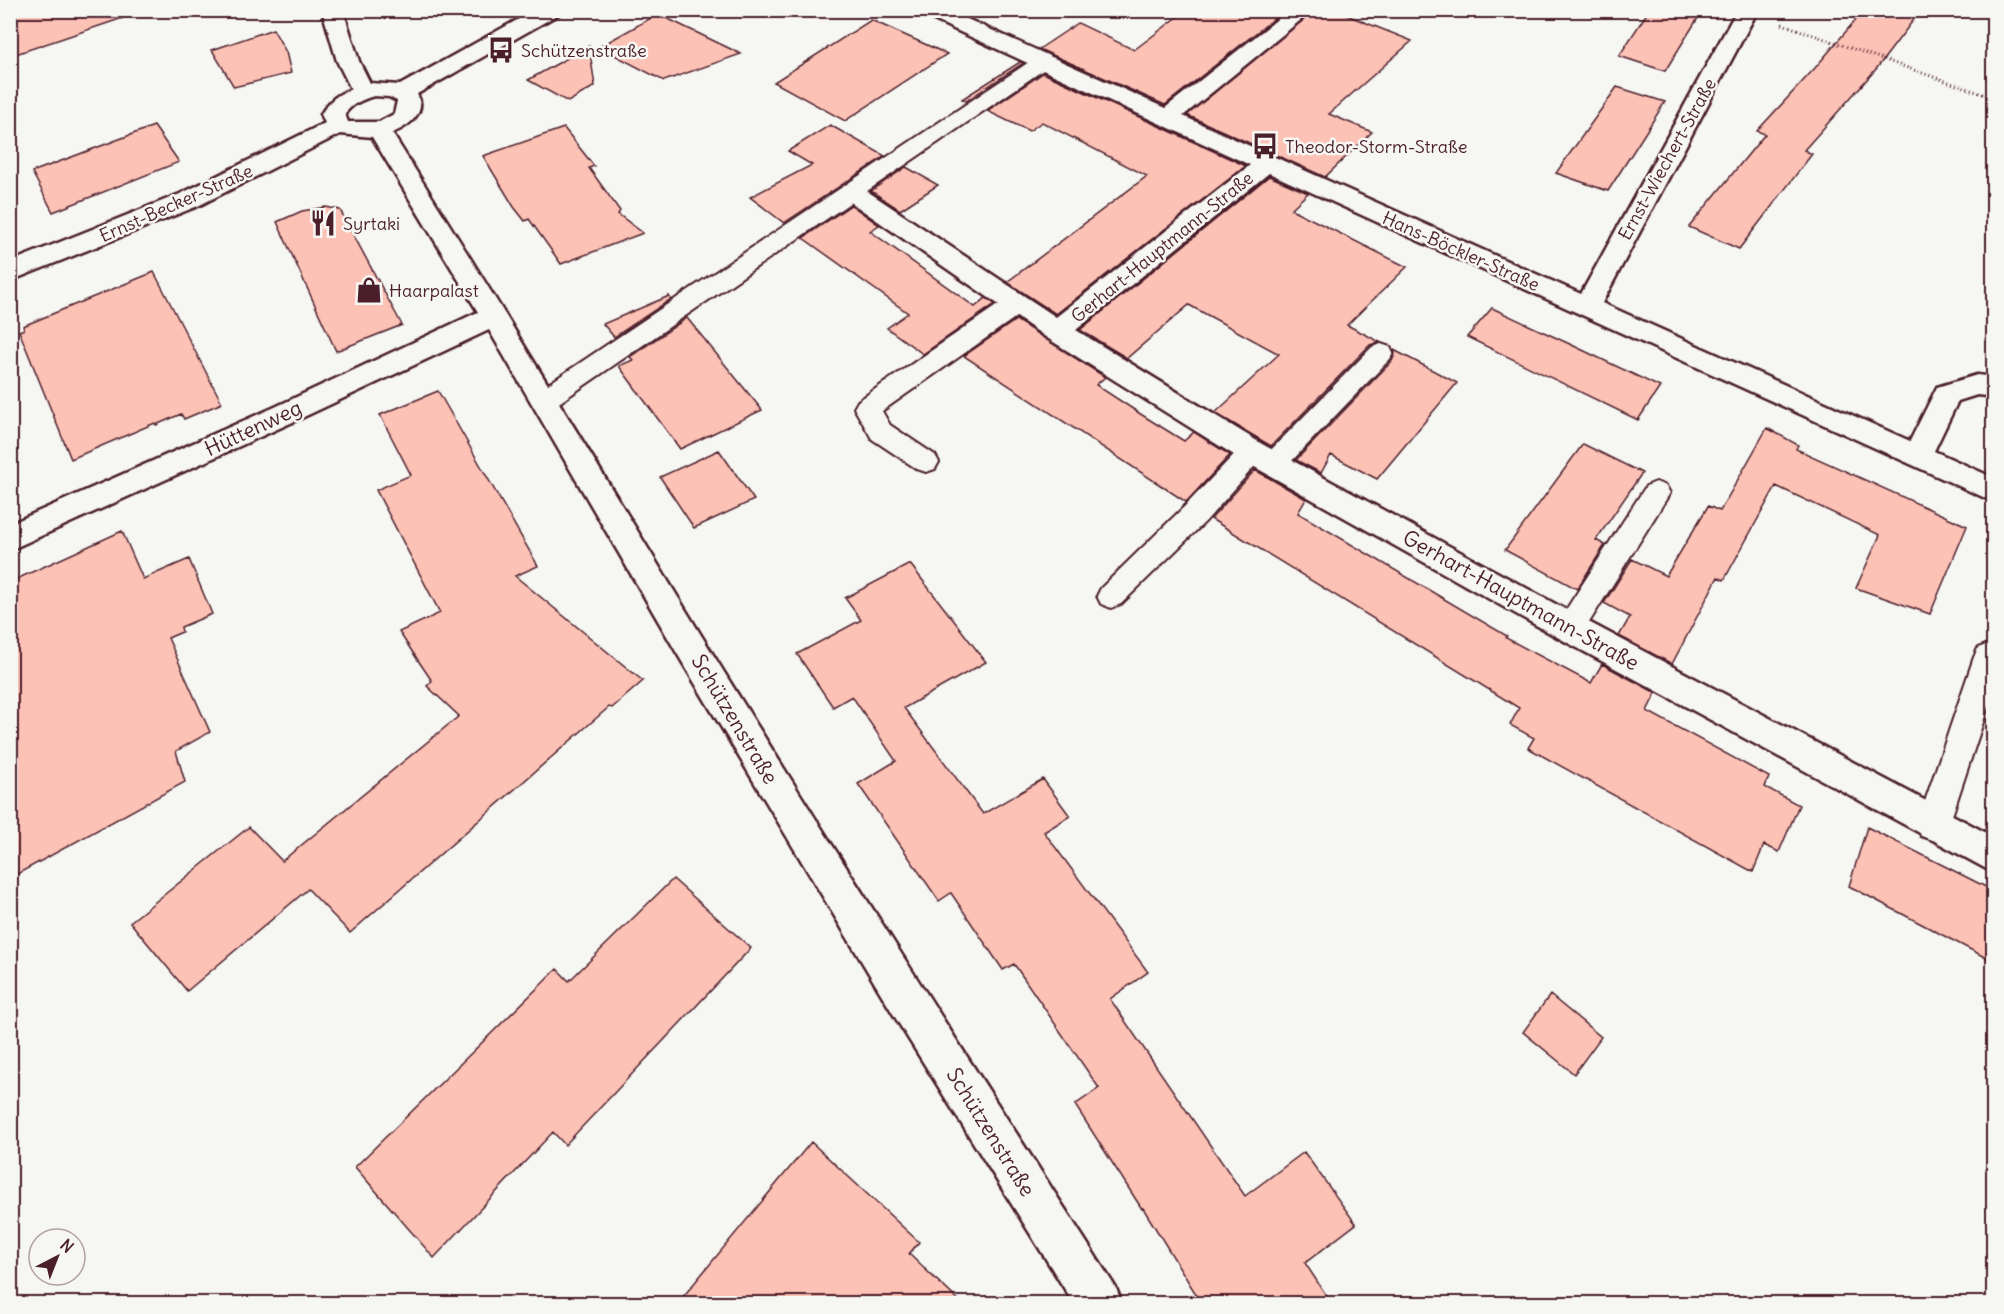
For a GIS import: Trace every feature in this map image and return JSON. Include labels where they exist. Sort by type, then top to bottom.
[{"type":"street","points":[[332,10],[348,61],[363,91]]},
{"type":"street","points":[[402,93],[552,10]]},
{"type":"street","name":"Hans-Böckler-Straße","points":[[928,10],[1994,491]]},
{"type":"street","points":[[1166,118],[1303,10]]},
{"type":"street","name":"Ernst-Wiechert-Straße","points":[[1587,307],[1747,11]]},
{"type":"street","points":[[385,89],[402,93],[408,98],[407,112],[391,125],[379,130],[355,132],[338,126],[333,114],[336,107],[352,95],[363,91],[385,89]]},
{"type":"street","name":"Ernst-Becker-Straße","points":[[10,272],[189,200],[338,126]]},
{"type":"street","name":"Schützenstraße","points":[[379,130],[906,998],[1100,1304]]},
{"type":"street","name":"Gerhart-Hauptmann-Straße","points":[[1057,331],[1267,163]]},
{"type":"street","name":"Gerhart-Hauptmann-Straße","points":[[852,192],[1057,331],[1263,458],[1570,628],[1994,856]]},
{"type":"street","name":"Hüttenweg","points":[[10,538],[285,414],[494,316]]},
{"type":"street","points":[[1917,456],[1947,394],[1977,385],[1994,387]]},
{"type":"lane","points":[[544,400],[735,268],[852,192],[1042,62]]},
{"type":"lane","points":[[926,462],[881,432],[867,408],[1017,304]]},
{"type":"lane","points":[[1111,596],[1196,513],[1263,458],[1381,353]]},
{"type":"lane","points":[[1570,628],[1656,493]]},
{"type":"lane","points":[[1933,825],[1989,657]]},
{"type":"path","points":[[1747,11],[1994,98]]},
{"type":"building","points":[[10,10],[122,10],[123,18],[10,56]]},
{"type":"building","points":[[1187,10],[1285,10],[1165,105],[1039,49],[1078,23],[1134,50]]},
{"type":"building","points":[[1315,10],[1334,10],[1412,41],[1329,114],[1372,132],[1325,177],[1187,115]]},
{"type":"building","points":[[1649,10],[1703,10],[1665,71],[1619,56]]},
{"type":"building","points":[[1864,10],[1921,10],[1877,68],[1804,150],[1812,154],[1739,249],[1689,227],[1765,134],[1757,131]]},
{"type":"building","points":[[658,14],[741,54],[664,81],[599,47]]},
{"type":"building","points":[[871,20],[947,54],[845,121],[774,82]]},
{"type":"building","points":[[273,29],[286,52],[291,73],[234,87],[212,50]]},
{"type":"building","points":[[589,46],[595,86],[568,102],[528,80]]},
{"type":"building","points":[[1020,62],[1023,63],[966,101],[962,99]]},
{"type":"building","points":[[1043,73],[1246,166],[1056,314],[1007,282],[1147,176],[1042,122],[1029,131],[987,111]]},
{"type":"building","points":[[1617,87],[1665,102],[1608,191],[1556,173]]},
{"type":"building","points":[[830,125],[885,156],[784,223],[750,197],[812,165],[788,151]]},
{"type":"building","points":[[154,126],[179,162],[53,212],[32,172]]},
{"type":"building","points":[[564,128],[594,166],[589,168],[620,211],[618,214],[643,233],[561,264],[529,219],[525,221],[514,207],[483,156]]},
{"type":"building","points":[[906,167],[938,185],[900,210],[871,191]]},
{"type":"building","points":[[1269,176],[1308,193],[1291,209],[1407,267],[1347,325],[1380,342],[1370,345],[1271,446],[1215,413],[1279,354],[1189,305],[1127,358],[1080,330]]},
{"type":"building","points":[[851,205],[879,225],[870,231],[975,307],[986,298],[995,304],[923,354],[887,328],[908,313],[803,238]]},
{"type":"building","points":[[326,207],[340,210],[402,325],[336,351],[277,222],[302,211]]},
{"type":"building","points":[[154,272],[222,403],[184,419],[181,414],[156,425],[155,423],[71,459],[19,331],[24,329],[23,326]]},
{"type":"building","points":[[669,296],[671,299],[614,337],[603,324]]},
{"type":"building","points":[[1492,308],[1660,387],[1638,420],[1467,337]]},
{"type":"building","points":[[687,318],[762,410],[680,449],[619,366],[633,360],[630,357]]},
{"type":"building","points":[[1016,320],[1105,377],[1096,385],[1142,415],[1184,441],[1194,432],[1230,455],[1186,502],[964,356]]},
{"type":"building","points":[[1394,350],[1457,383],[1377,479],[1331,455],[1321,473],[1296,460],[1392,361]]},
{"type":"building","points":[[438,391],[538,566],[515,576],[643,681],[612,708],[609,707],[350,933],[308,889],[187,991],[130,922],[249,827],[282,861],[459,716],[427,686],[432,681],[399,632],[440,613],[376,490],[411,475],[380,415]]},
{"type":"building","points":[[1767,428],[1798,445],[1796,449],[1967,526],[1930,614],[1856,588],[1880,535],[1776,486],[1724,580],[1718,577],[1672,664],[1619,636],[1630,617],[1604,603],[1632,559],[1666,576],[1708,506],[1720,511]]},
{"type":"building","points":[[1583,444],[1642,473],[1596,540],[1605,545],[1577,589],[1505,550]]},
{"type":"building","points":[[719,450],[754,500],[694,528],[660,477]]},
{"type":"building","points":[[1255,470],[1306,499],[1298,513],[1507,636],[1506,638],[1591,683],[1602,664],[1656,693],[1647,711],[1769,777],[1765,787],[1799,805],[1779,852],[1764,845],[1753,872],[1528,748],[1534,738],[1510,725],[1519,708],[1211,519]]},
{"type":"building","points":[[122,531],[143,579],[189,559],[212,614],[181,627],[182,632],[168,638],[210,732],[176,751],[185,782],[10,878],[10,582]]},
{"type":"building","points":[[910,564],[986,662],[904,708],[983,814],[1043,779],[1070,816],[1044,832],[1148,972],[1110,999],[1245,1196],[1304,1152],[1356,1224],[1305,1263],[1332,1304],[1202,1304],[1143,1208],[1075,1105],[1099,1088],[1014,964],[1003,970],[951,893],[939,901],[858,784],[896,761],[852,696],[833,707],[797,654],[861,620],[845,598]]},
{"type":"building","points":[[1867,827],[1994,891],[1994,962],[1849,886]]},
{"type":"building","points":[[673,879],[751,948],[565,1145],[553,1132],[434,1258],[355,1167],[557,969],[569,981]]},
{"type":"building","points":[[1550,995],[1601,1037],[1574,1074],[1523,1032]]},
{"type":"building","points":[[811,1142],[919,1242],[909,1254],[962,1304],[677,1304]]},
{"type":"place","name":"Schützenstraße","points":[[501,50]]},
{"type":"place","name":"Theodor-Storm-Straße","points":[[1265,146]]},
{"type":"place","name":"Syrtaki","points":[[323,223]]},
{"type":"place","name":"Haarpalast","points":[[369,290]]}]
